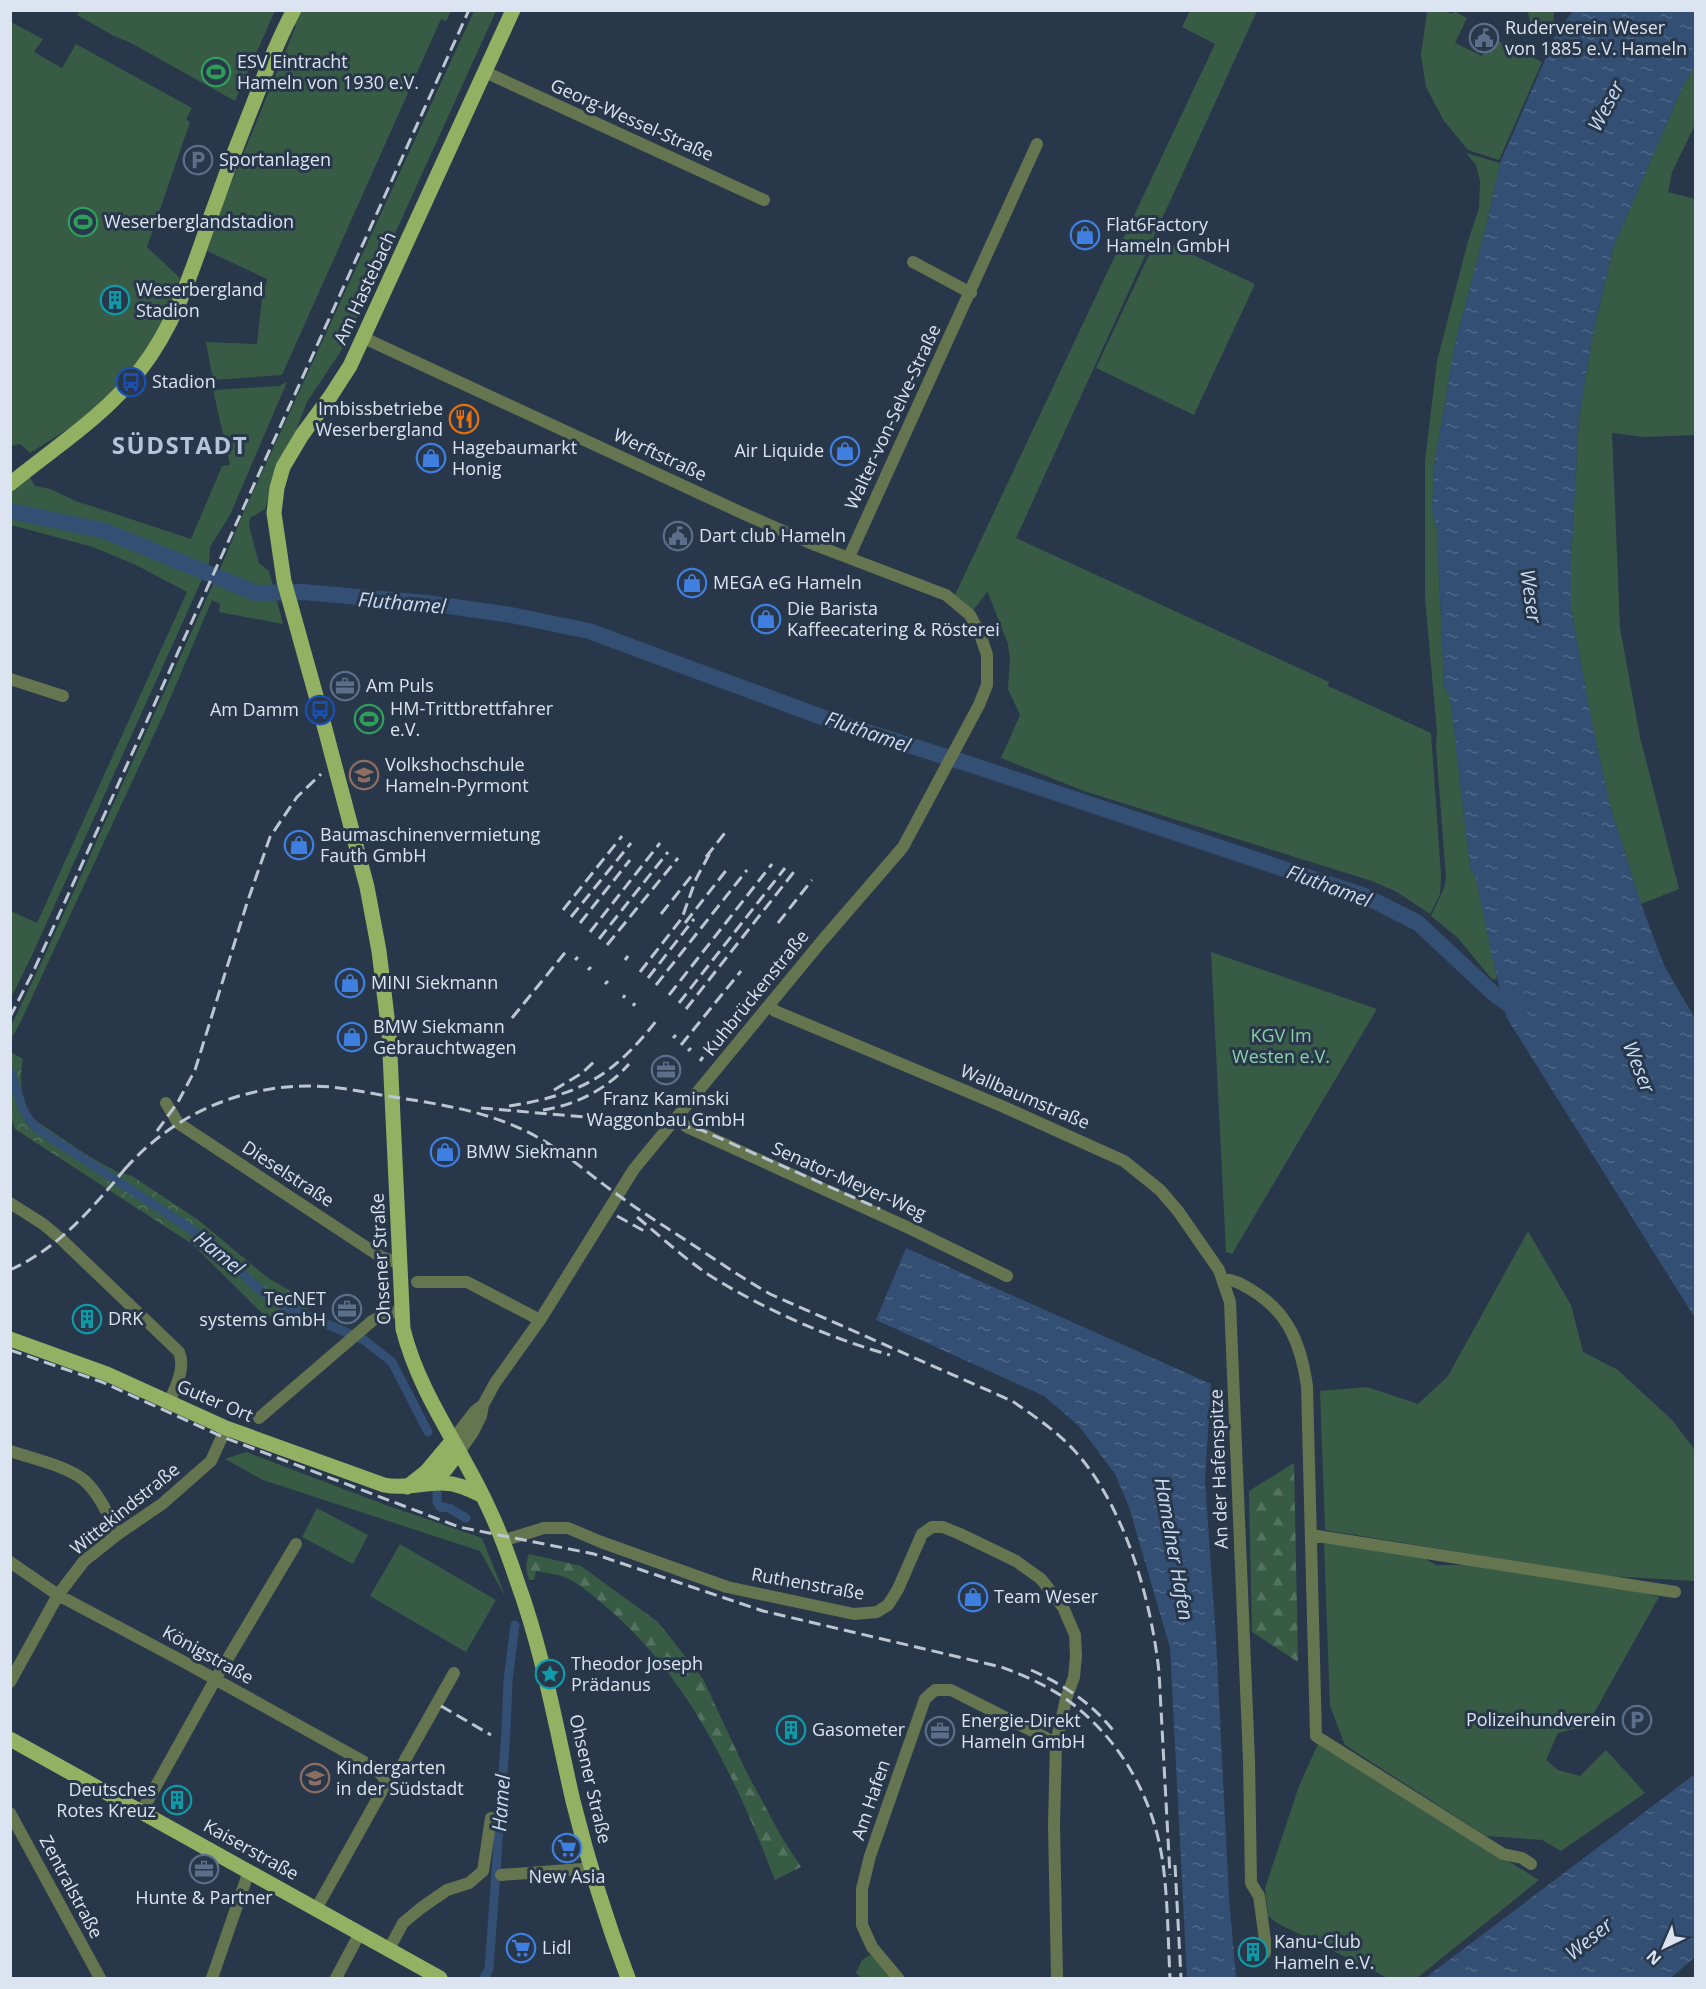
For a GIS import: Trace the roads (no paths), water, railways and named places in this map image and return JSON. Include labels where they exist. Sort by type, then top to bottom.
[{"type":"main road","points":[[10,484],[97,416],[131,382],[153,353],[176,312],[249,114],[294,10]]},
{"type":"main road","name":"Am Hastebach","points":[[284,581],[274,513],[277,488],[283,467],[302,435],[335,390],[364,338],[513,10]]},
{"type":"main road","name":"Ohsener Straße","points":[[284,581],[367,887],[379,951],[389,1033],[403,1329],[415,1369],[483,1496],[502,1542],[539,1649],[590,1865],[605,1918],[628,1978]]},
{"type":"main road","name":"Guter Ort","points":[[10,1339],[106,1374],[226,1428],[384,1485],[397,1488],[440,1483],[456,1484],[483,1496]]},
{"type":"main road","points":[[428,1484],[445,1470],[455,1446]]},
{"type":"main road","points":[[407,1486],[455,1446]]},
{"type":"main road","name":"Kaiserstraße","points":[[10,1739],[440,1978]]},
{"type":"street","name":"Georg-Wessel-Straße","points":[[485,72],[764,200]]},
{"type":"street","name":"Walter-von-Selve-Straße","points":[[849,557],[1037,144]]},
{"type":"street","points":[[913,262],[971,293]]},
{"type":"street","name":"Werftstraße","points":[[364,338],[742,513],[946,595]]},
{"type":"street","name":"Kuhbrückenstraße","points":[[455,1446],[473,1432],[481,1416],[483,1405],[509,1360],[540,1320],[634,1169],[903,847],[979,705],[987,685],[987,655],[980,634],[970,615],[946,595]]},
{"type":"street","points":[[10,679],[63,696]]},
{"type":"street","name":"Wallbaumstraße","points":[[770,1005],[776,1011],[1124,1161],[1160,1190],[1178,1211],[1223,1279]]},
{"type":"street","name":"Dieselstraße","points":[[166,1103],[178,1123],[381,1257],[399,1263]]},
{"type":"street","name":"Senator-Meyer-Weg","points":[[676,1118],[687,1127],[909,1227],[1007,1276]]},
{"type":"street","points":[[10,1203],[43,1224],[61,1239],[175,1347],[182,1358],[182,1368],[169,1403]]},
{"type":"street","points":[[1223,1279],[1235,1280],[1265,1298],[1284,1317],[1295,1337],[1305,1368],[1316,1736],[1503,1854],[1522,1858],[1531,1864]]},
{"type":"street","name":"An der Hafenspitze","points":[[1223,1279],[1230,1302],[1249,1760],[1251,1883],[1259,1896],[1265,1953]]},
{"type":"street","points":[[417,1282],[468,1282],[540,1320]]},
{"type":"street","points":[[259,1418],[363,1328],[388,1313],[401,1312]]},
{"type":"street","name":"Wittekindstraße","points":[[10,1682],[58,1594],[84,1562],[118,1534],[162,1504],[215,1456],[226,1428]]},
{"type":"street","points":[[10,1451],[73,1472],[86,1482],[97,1496],[118,1534]]},
{"type":"street","name":"Ruthenstraße","points":[[502,1542],[544,1528],[568,1528],[727,1587],[854,1614],[877,1612],[888,1605],[922,1534],[932,1527],[943,1527],[1016,1561],[1041,1579],[1063,1607],[1075,1635],[1076,1656],[1074,1677],[1066,1699],[1056,1743],[1054,1825],[1058,1978]]},
{"type":"street","points":[[1311,1535],[1675,1592]]},
{"type":"street","points":[[142,1811],[215,1680],[296,1544]]},
{"type":"street","name":"Königstraße","points":[[10,1562],[58,1594],[377,1769],[387,1782]]},
{"type":"street","points":[[316,1909],[387,1782],[396,1776],[454,1673]]},
{"type":"street","name":"Am Hafen","points":[[898,1978],[872,1947],[862,1925],[862,1889],[870,1856],[925,1699],[935,1690],[951,1690],[1056,1743]]},
{"type":"street","name":"Zentralstraße","points":[[10,1813],[100,1978]]},
{"type":"street","points":[[389,1950],[404,1923],[421,1908],[447,1890],[469,1883],[483,1871],[491,1818]]},
{"type":"street","points":[[501,1875],[582,1869],[590,1865]]},
{"type":"street","points":[[212,1978],[249,1871]]},
{"type":"street","points":[[336,1978],[360,1933]]},
{"type":"water","name":"Weser","points":[[1573,11],[1695,11],[1695,65],[1682,88],[1613,248],[1592,338],[1579,418],[1571,561],[1571,609],[1610,806],[1641,904],[1664,965],[1695,1019],[1695,1318],[1507,1018],[1476,879],[1470,866],[1450,697],[1444,686],[1437,529],[1432,511],[1434,466],[1455,344],[1486,227],[1500,163],[1557,32]]},
{"type":"water","name":"Hamelner Hafen","points":[[906,1248],[1211,1384],[1205,1480],[1216,1639],[1229,1897],[1236,1978],[1187,1978],[1170,1648],[1129,1507],[1115,1474],[1079,1426],[1044,1396],[876,1320]]},
{"type":"water","name":"Weser","points":[[1695,1774],[1695,1957],[1671,1978],[1425,1978]]},
{"type":"waterway","name":"Fluthamel","points":[[10,511],[105,531],[256,593],[302,592],[427,603],[511,615],[589,631],[835,722],[969,764],[1365,896],[1418,923],[1493,993],[1519,1012]]},
{"type":"waterway","name":"Hamel","points":[[10,1071],[23,1109],[39,1130],[213,1245],[260,1290],[280,1304],[364,1340],[392,1362],[428,1432]]},
{"type":"waterway","name":"Hamel","points":[[437,1492],[437,1502],[440,1507],[449,1508],[466,1518]]},
{"type":"waterway","name":"Hamel","points":[[484,1978],[489,1969],[508,1681],[515,1625]]},
{"type":"railway","points":[[10,1017],[34,970],[469,10]]},
{"type":"railway","points":[[157,1131],[178,1102],[195,1070],[270,837],[297,797],[321,774]]},
{"type":"railway","points":[[706,857],[728,829]]},
{"type":"railway","points":[[563,910],[622,836]]},
{"type":"railway","points":[[571,917],[631,843]]},
{"type":"railway","points":[[590,932],[660,843]]},
{"type":"railway","points":[[640,972],[682,918],[696,879],[711,851]]},
{"type":"railway","points":[[599,939],[668,852]]},
{"type":"railway","points":[[607,945],[678,858]]},
{"type":"railway","points":[[580,923],[630,860]]},
{"type":"railway","points":[[669,995],[772,864]]},
{"type":"railway","points":[[685,923],[728,868]]},
{"type":"railway","points":[[679,1003],[785,868]]},
{"type":"railway","points":[[686,1009],[797,868]]},
{"type":"railway","points":[[656,985],[747,870]]},
{"type":"railway","points":[[661,914],[693,874]]},
{"type":"railway","points":[[778,923],[812,880]]},
{"type":"railway","points":[[648,978],[694,919]]},
{"type":"railway","points":[[512,1018],[568,949]]},
{"type":"railway","points":[[625,960],[628,956]]},
{"type":"railway","points":[[575,960],[578,957]]},
{"type":"railway","points":[[588,970],[591,967]]},
{"type":"railway","points":[[681,1045],[741,971]]},
{"type":"railway","points":[[605,984],[608,981]]},
{"type":"railway","points":[[509,1106],[556,1096],[593,1080],[625,1056],[657,1020]]},
{"type":"railway","points":[[673,1038],[676,1035]]},
{"type":"railway","points":[[688,1051],[691,1048]]},
{"type":"railway","points":[[700,1061],[703,1057]]},
{"type":"railway","points":[[554,1090],[582,1073],[597,1059]]},
{"type":"railway","points":[[543,1110],[579,1100],[611,1081],[629,1064]]},
{"type":"railway","points":[[125,1169],[168,1130],[192,1115],[245,1094],[273,1089],[302,1086],[331,1087],[431,1103],[486,1115],[520,1128],[548,1143],[608,1188],[770,1294],[1020,1406],[1066,1442],[1091,1471],[1121,1524],[1142,1583],[1159,1672],[1170,1875]]},
{"type":"railway","points":[[481,1108],[678,1125],[701,1130],[880,1209]]},
{"type":"railway","points":[[10,1270],[28,1261],[76,1224],[130,1163]]},
{"type":"railway","points":[[617,1216],[646,1232]]},
{"type":"railway","points":[[637,1217],[709,1275],[730,1288],[820,1331],[890,1355]]},
{"type":"railway","points":[[10,1350],[102,1382],[223,1437],[459,1527],[594,1554],[763,1611],[1001,1667],[1042,1685],[1066,1699],[1103,1732],[1118,1751],[1143,1793],[1152,1816],[1163,1864],[1170,1978]]},
{"type":"railway","points":[[1031,1670],[1078,1696],[1098,1713],[1116,1734]]},
{"type":"railway","points":[[441,1706],[491,1735]]},
{"type":"railway","points":[[1175,1865],[1181,1978]]},
{"type":"place","name":"Ruderverein Weser von 1885 e.V. Hameln","points":[[1484,38]]},
{"type":"place","name":"ESV Eintracht Hameln von 1930 e.V.","points":[[216,72]]},
{"type":"place","name":"Sportanlagen","points":[[198,160]]},
{"type":"place","name":"Weserberglandstadion","points":[[83,222]]},
{"type":"place","name":"Flat6Factory Hameln GmbH","points":[[1085,235]]},
{"type":"place","name":"Weserbergland Stadion","points":[[115,300]]},
{"type":"place","name":"Stadion","points":[[131,382]]},
{"type":"place","name":"Imbissbetriebe Weserbergland","points":[[464,419]]},
{"type":"place","name":"Air Liquide","points":[[845,451]]},
{"type":"place","name":"Hagebaumarkt Honig","points":[[431,458]]},
{"type":"place","name":"Dart club Hameln","points":[[678,536]]},
{"type":"place","name":"MEGA eG Hameln","points":[[692,583]]},
{"type":"place","name":"Die Barista Kaffeecatering & Rösterei","points":[[766,619]]},
{"type":"place","name":"Am Puls","points":[[345,686]]},
{"type":"place","name":"Am Damm","points":[[320,710]]},
{"type":"place","name":"HM-Trittbrettfahrer e.V.","points":[[369,719]]},
{"type":"place","name":"Volkshochschule Hameln-Pyrmont","points":[[364,775]]},
{"type":"place","name":"Baumaschinenvermietung Fauth GmbH","points":[[299,845]]},
{"type":"place","name":"MINI Siekmann","points":[[350,983]]},
{"type":"place","name":"BMW Siekmann Gebrauchtwagen","points":[[352,1037]]},
{"type":"place","name":"Franz Kaminski Waggonbau GmbH","points":[[666,1070]]},
{"type":"place","name":"BMW Siekmann","points":[[445,1152]]},
{"type":"place","name":"TecNET systems GmbH","points":[[347,1309]]},
{"type":"place","name":"DRK","points":[[87,1319]]},
{"type":"place","name":"Team Weser","points":[[973,1597]]},
{"type":"place","name":"Theodor Joseph Prädanus","points":[[550,1674]]},
{"type":"place","name":"Polizeihundverein","points":[[1637,1720]]},
{"type":"place","name":"Gasometer","points":[[791,1730]]},
{"type":"place","name":"Energie-Direkt Hameln GmbH","points":[[940,1731]]},
{"type":"place","name":"Kindergarten in der Südstadt","points":[[315,1778]]},
{"type":"place","name":"Deutsches Rotes Kreuz","points":[[177,1800]]},
{"type":"place","name":"New Asia","points":[[567,1848]]},
{"type":"place","name":"Hunte & Partner","points":[[204,1869]]},
{"type":"place","name":"Lidl","points":[[521,1948]]},
{"type":"place","name":"Kanu-Club Hameln e.V.","points":[[1253,1952]]},
{"type":"district","name":"SÜDSTADT","points":[[180,446]]},
{"type":"park label","name":"KGV Im Westen e.V.","points":[[1281,1046]]}]
